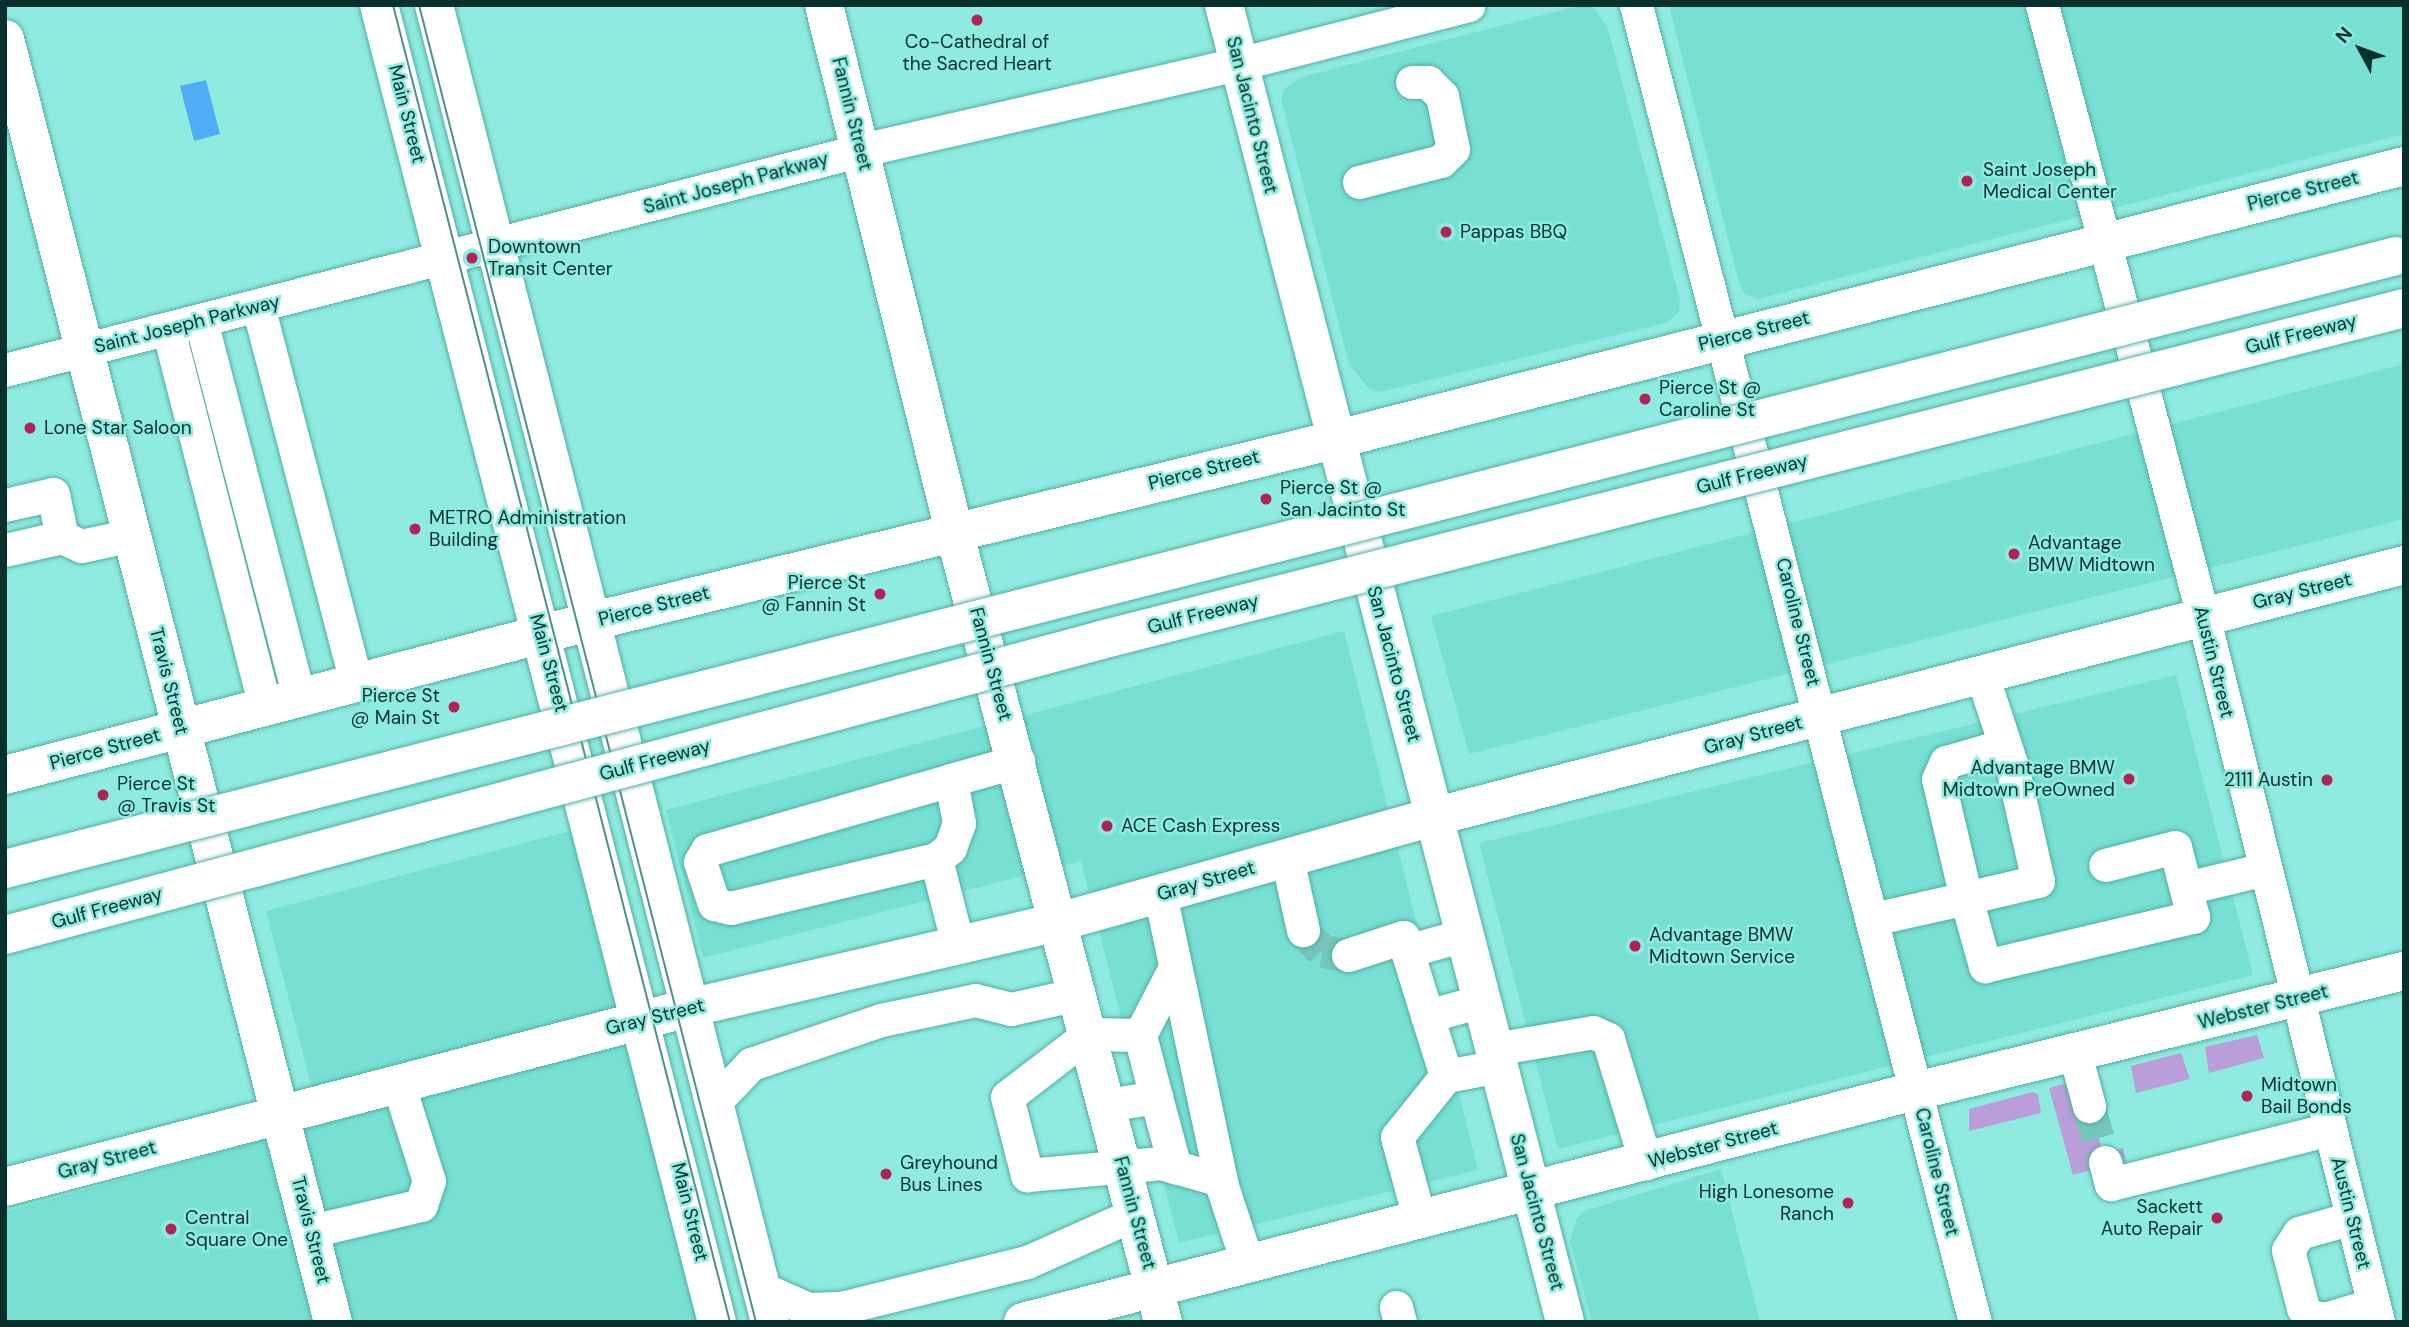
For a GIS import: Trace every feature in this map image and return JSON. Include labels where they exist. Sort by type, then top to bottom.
[{"type":"main road","name":"Main Street","points":[[379,5],[643,1020],[717,1322]]},
{"type":"main road","points":[[434,5],[493,247],[765,1305]]},
{"type":"main road","name":"San Jacinto Street","points":[[1224,5],[1334,440],[1565,1322]]},
{"type":"main road","name":"Fannin Street","points":[[834,8],[862,150],[954,531],[1018,761],[1159,1306]]},
{"type":"main road","name":"Travis Street","points":[[5,39],[181,729],[283,1113],[333,1322]]},
{"type":"main road","name":"Pierce Street","points":[[5,775],[591,622],[1334,440],[2404,166]]},
{"type":"main road","points":[[5,869],[2396,256]]},
{"type":"main road","name":"Gulf Freeway","points":[[5,935],[1087,644],[2404,308]]},
{"type":"main road","name":"Gray Street","points":[[5,1187],[689,1008],[1059,922],[1433,817],[2404,565]]},
{"type":"main road","name":"Webster Street","points":[[1036,1320],[1159,1306],[1248,1265],[2404,971]]},
{"type":"street","name":"Saint Joseph Parkway","points":[[5,370],[493,247],[862,150],[1239,64],[1469,5]]},
{"type":"street","name":"Caroline Street","points":[[1636,5],[1822,716],[1975,1322]]},
{"type":"street","name":"Austin Street","points":[[2042,5],[2203,617],[2376,1313]]},
{"type":"street","points":[[1359,182],[1441,161],[1453,149],[1442,96],[1428,82],[1412,82]]},
{"type":"street","points":[[258,306],[356,683]]},
{"type":"street","points":[[201,321],[282,703]]},
{"type":"street","points":[[168,330],[282,703]]},
{"type":"street","points":[[5,505],[53,494],[62,537]]},
{"type":"street","points":[[5,550],[62,537],[81,547],[132,535]]},
{"type":"street","points":[[1873,919],[2038,881],[2005,745],[1982,675]]},
{"type":"street","points":[[2005,745],[1946,762],[1938,779],[1984,966],[2193,917],[2175,847],[2105,865]]},
{"type":"street","points":[[950,780],[959,823],[950,848],[936,859],[731,908],[714,904],[700,862],[707,850],[950,780],[1018,761]]},
{"type":"street","points":[[1287,858],[1303,930]]},
{"type":"street","points":[[936,859],[958,945]]},
{"type":"street","points":[[2186,888],[2265,869]]},
{"type":"street","points":[[1160,894],[1221,1180],[1248,1265]]},
{"type":"street","points":[[1408,951],[1464,936]]},
{"type":"street","points":[[1348,955],[1403,937],[1446,1076]]},
{"type":"street","points":[[1174,969],[1140,1035],[1175,1167]]},
{"type":"street","points":[[714,1103],[751,1064],[881,1020],[975,1000],[1011,1009],[1078,994]]},
{"type":"street","points":[[1427,1016],[1482,1001]]},
{"type":"street","points":[[1420,1221],[1396,1137],[1446,1076],[1496,1057],[1593,1032],[1608,1039],[1646,1163]]},
{"type":"street","points":[[1140,1035],[1089,1034],[1007,1097],[1027,1175],[1161,1163],[1221,1180]]},
{"type":"street","points":[[2075,1054],[2089,1106]]},
{"type":"street","points":[[311,1231],[421,1205],[429,1181],[398,1083]]},
{"type":"street","points":[[1107,1105],[1156,1097]]},
{"type":"street","points":[[2105,1162],[2111,1184],[2330,1129]]},
{"type":"street","points":[[765,1305],[808,1309],[841,1308],[1027,1262],[1135,1214]]},
{"type":"street","points":[[2352,1218],[2299,1233],[2288,1250],[2303,1308],[2310,1316],[2325,1319],[2376,1313]]},
{"type":"shaded area","points":[[1582,5],[1593,6],[1608,29],[1680,300],[1679,312],[1666,323],[1380,392],[1369,389],[1349,364],[1281,99],[1284,89],[1301,77]]},
{"type":"shaded area","name":"Saint Joseph Medical Center","points":[[1669,5],[2404,5],[2404,134],[1757,299],[1745,294],[1739,283]]},
{"type":"shaded area","points":[[2404,364],[2404,519],[1469,754],[1431,616]]},
{"type":"shaded area","points":[[1344,631],[1478,1170],[1179,1243],[1081,861],[703,958],[666,810]]},
{"type":"shaded area","points":[[2176,675],[2253,975],[1558,1149],[1479,843]]},
{"type":"shaded area","points":[[570,831],[697,1322],[5,1322],[5,1212],[321,1124],[266,911]]},
{"type":"shaded area","points":[[2257,1035],[2264,1058],[2209,1073],[2205,1047]]},
{"type":"shaded area","points":[[2181,1053],[2190,1079],[2136,1093],[2131,1066]]},
{"type":"shaded area","points":[[2089,1077],[2090,1107],[2103,1153],[2123,1148],[2126,1161],[2073,1175],[2049,1088]]},
{"type":"shaded area","points":[[2033,1092],[2038,1094],[2041,1113],[1969,1131],[1969,1109]]},
{"type":"shaded area","points":[[1721,1169],[1760,1322],[1592,1322],[1570,1241],[1576,1220],[1584,1211]]},
{"type":"water","points":[[206,80],[220,134],[194,141],[180,86]]},
{"type":"tunnel","points":[[1303,930],[1322,951],[1348,955]]},
{"type":"tunnel","points":[[2089,1106],[2105,1162]]},
{"type":"tram line","points":[[393,5],[730,1322]]},
{"type":"tram line","points":[[419,5],[756,1322]]},
{"type":"place","name":"Co-Cathedral of the Sacred Heart","points":[[977,20]]},
{"type":"place","name":"Saint Joseph Medical Center","points":[[1967,181]]},
{"type":"place","name":"Pappas BBQ","points":[[1446,232]]},
{"type":"place","name":"Downtown Transit Center","points":[[472,258]]},
{"type":"place","name":"Pierce St @ Caroline St","points":[[1645,399]]},
{"type":"place","name":"Lone Star Saloon","points":[[30,428]]},
{"type":"place","name":"Pierce St @ San Jacinto St","points":[[1266,499]]},
{"type":"place","name":"METRO Administration Building","points":[[415,529]]},
{"type":"place","name":"Advantage BMW Midtown","points":[[2014,554]]},
{"type":"place","name":"Pierce St @ Fannin St","points":[[880,594]]},
{"type":"place","name":"Pierce St @ Main St","points":[[454,707]]},
{"type":"place","name":"Advantage BMW Midtown PreOwned","points":[[2129,779]]},
{"type":"place","name":"2111 Austin","points":[[2327,780]]},
{"type":"place","name":"Pierce St @ Travis St","points":[[103,795]]},
{"type":"place","name":"ACE Cash Express","points":[[1107,826]]},
{"type":"place","name":"Advantage BMW Midtown Service","points":[[1635,946]]},
{"type":"place","name":"Midtown Bail Bonds","points":[[2247,1096]]},
{"type":"place","name":"Greyhound Bus Lines","points":[[886,1174]]},
{"type":"place","name":"High Lonesome Ranch","points":[[1848,1203]]},
{"type":"place","name":"Sackett Auto Repair","points":[[2217,1218]]},
{"type":"place","name":"Central Square One","points":[[171,1229]]}]
